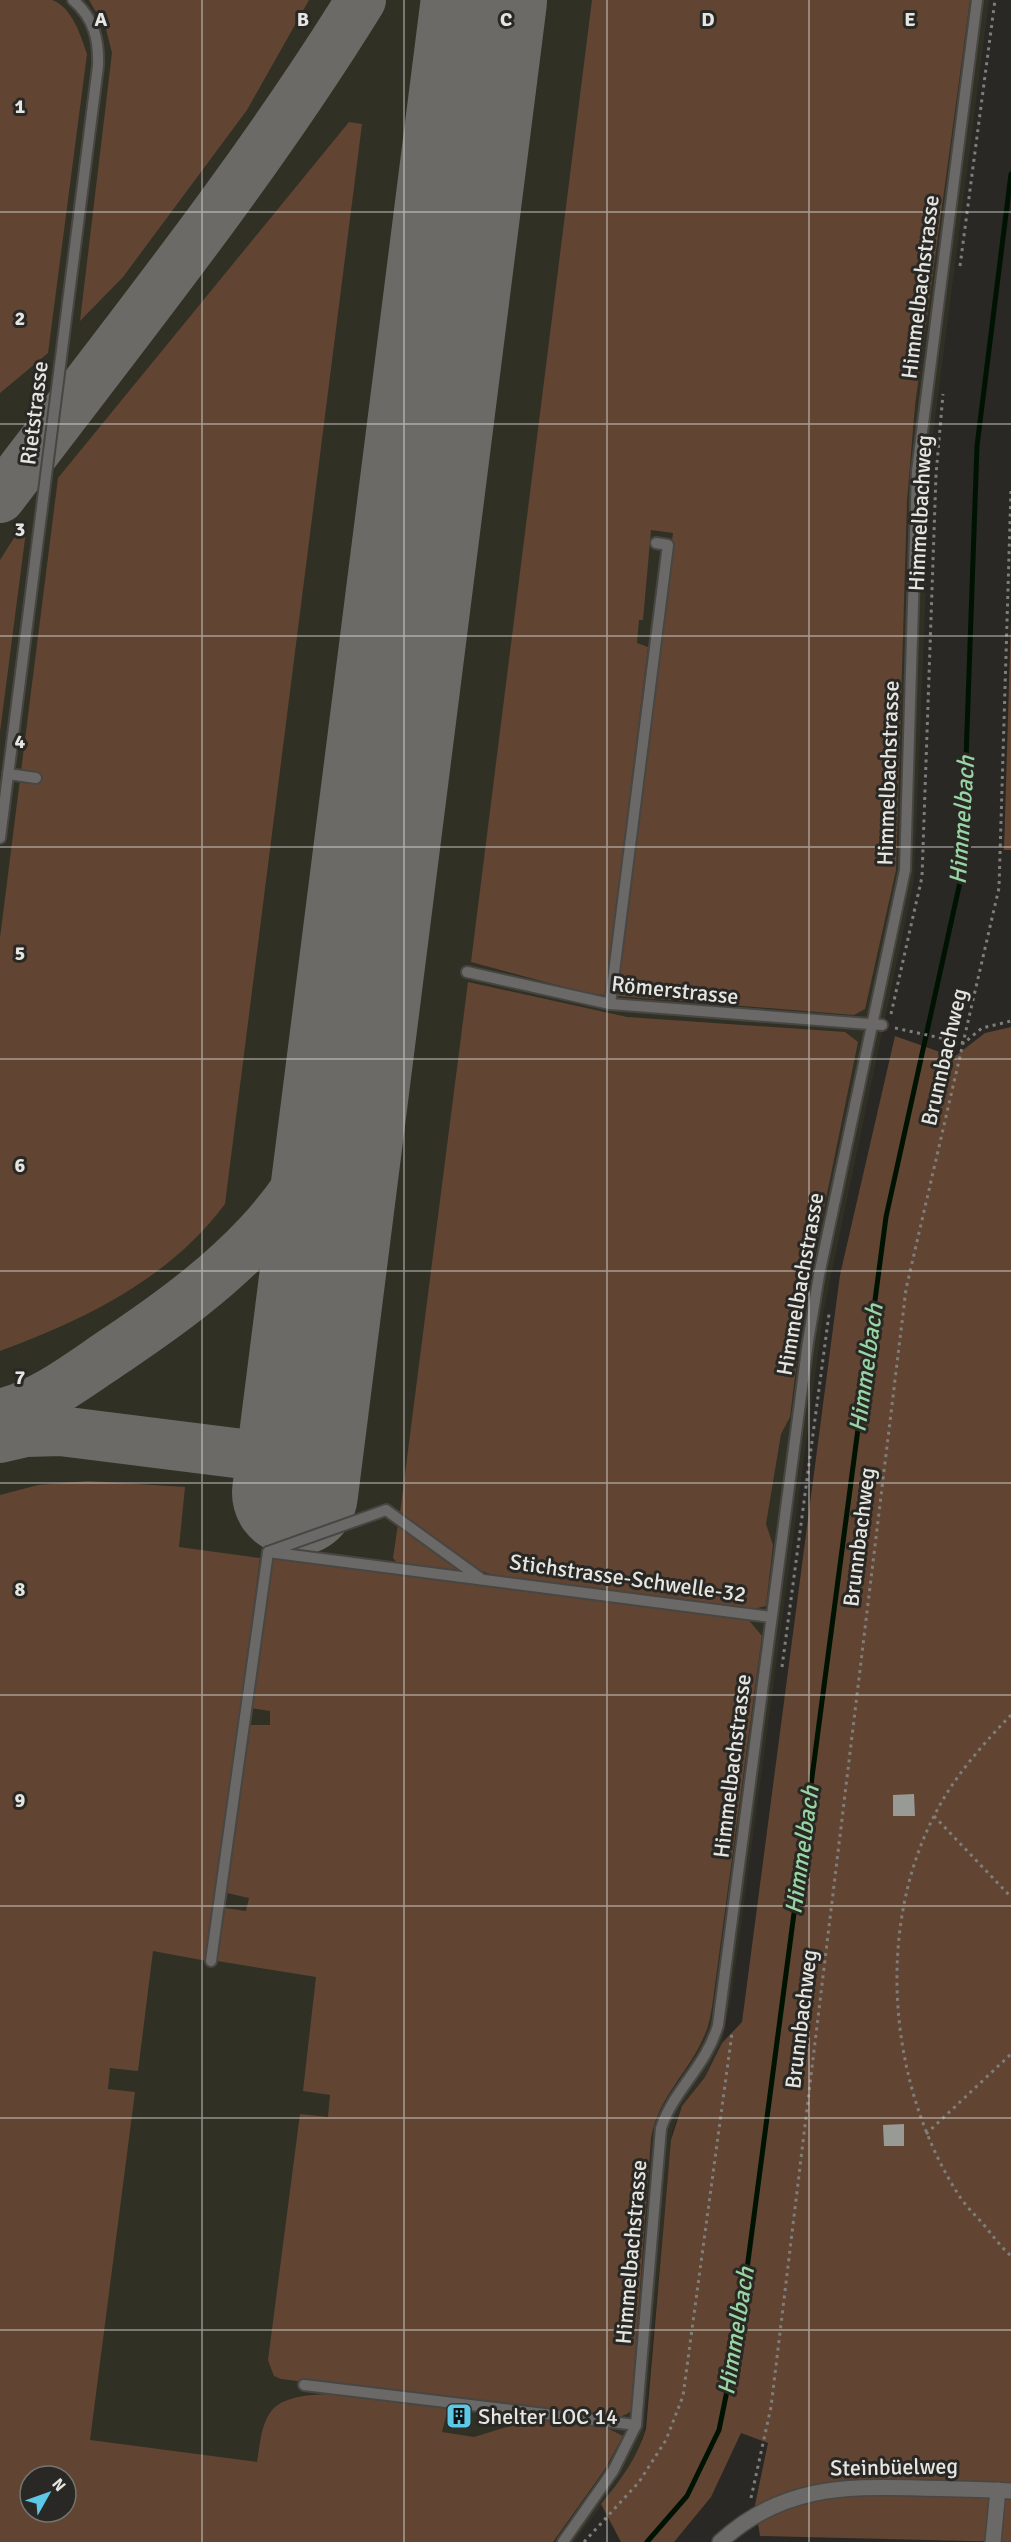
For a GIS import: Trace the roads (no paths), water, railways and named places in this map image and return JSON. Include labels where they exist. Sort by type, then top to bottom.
[{"type":"street","name":"Steinbüelweg","points":[[720,2542],[747,2520],[790,2499],[840,2487],[1004,2490]]},
{"type":"street","points":[[993,2542],[1004,2490]]},
{"type":"lane","name":"Rietstrasse","points":[[0,838],[98,66],[96,33],[86,12],[73,0]]},
{"type":"lane","name":"Himmelbachstrasse","points":[[563,2542],[614,2471],[636,2426],[662,2128],[672,2103],[710,2050],[718,2025],[771,1617],[819,1275],[876,1024],[905,870],[917,471],[977,0]]},
{"type":"lane","points":[[610,1005],[668,545],[656,543]]},
{"type":"lane","points":[[645,627],[658,629]]},
{"type":"lane","points":[[8,774],[36,778]]},
{"type":"lane","name":"Römerstrasse","points":[[467,972],[610,1005],[876,1024]]},
{"type":"lane","name":"Stichstrasse-Schwelle-32","points":[[268,1552],[386,1510],[480,1578]]},
{"type":"lane","points":[[211,1961],[268,1552]]},
{"type":"lane","name":"Stichstrasse-Schwelle-32","points":[[268,1552],[771,1617]]},
{"type":"lane","points":[[304,2385],[636,2426]]},
{"type":"waterway","name":"Himmelbach","points":[[647,2542],[687,2496],[719,2430],[738,2337],[886,1217],[962,873],[977,446],[1011,174]]},
{"type":"place","name":"Shelter LOC 14","points":[[459,2416]]}]
